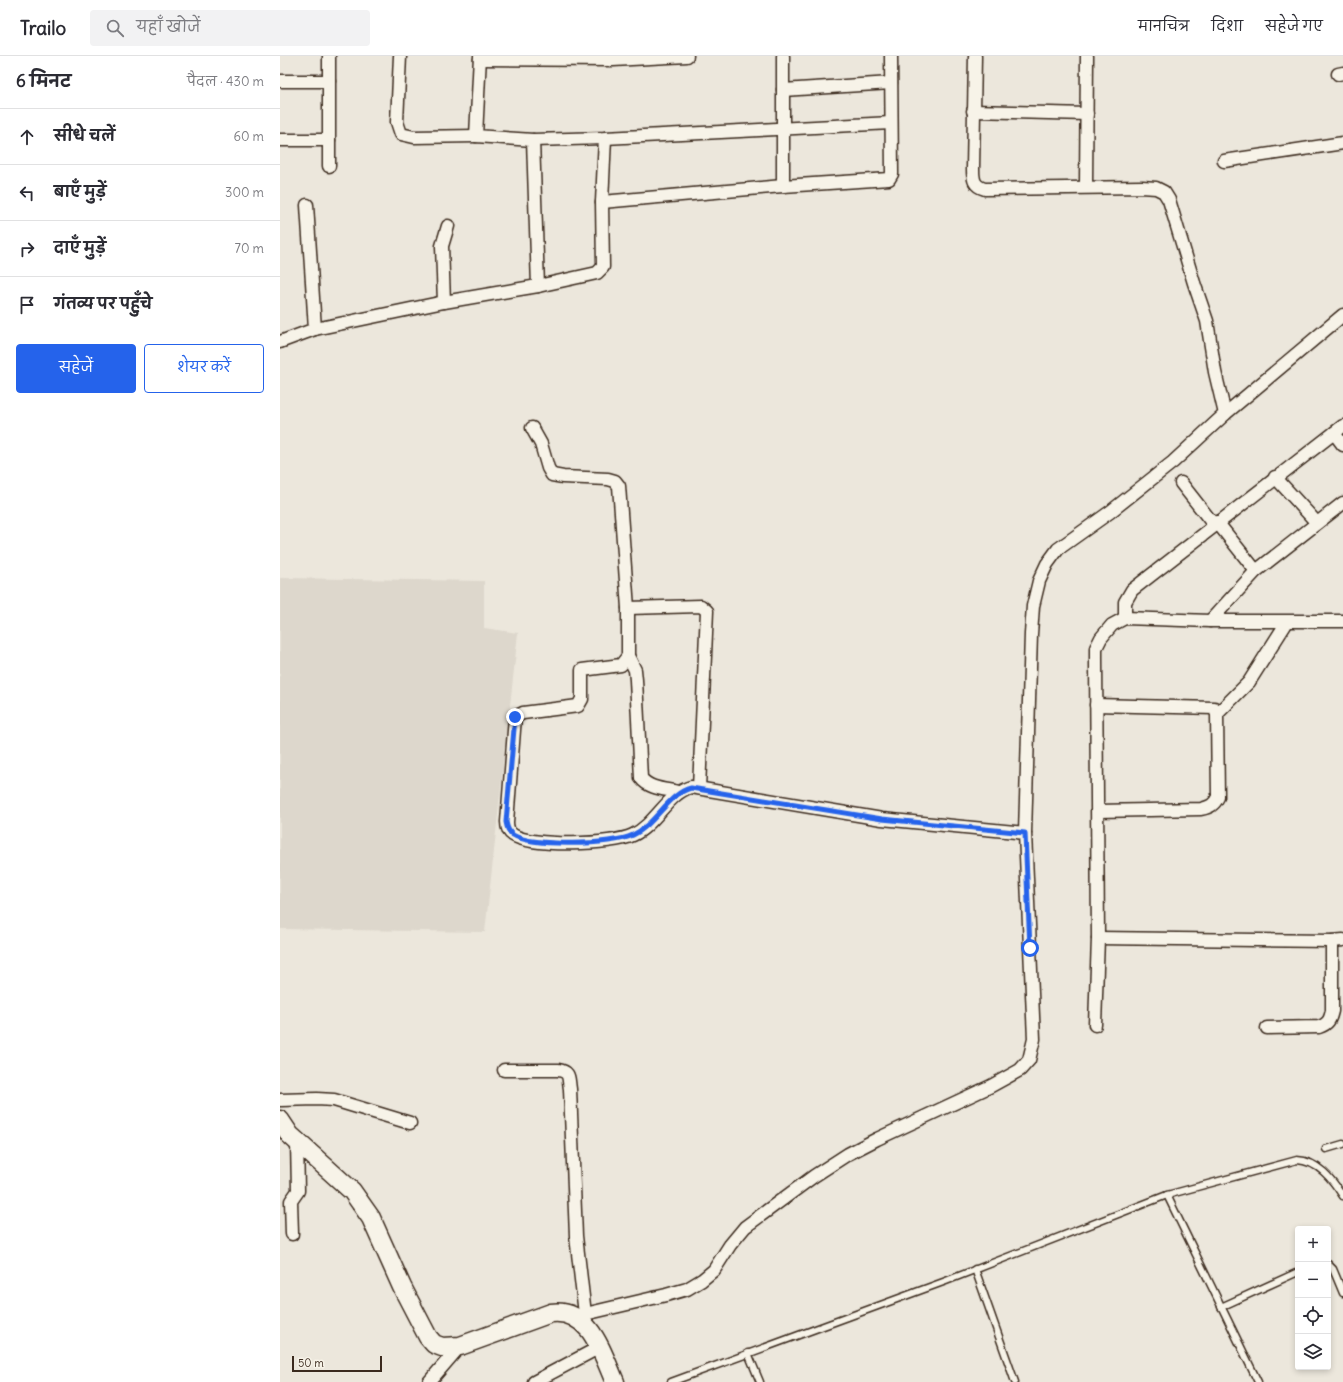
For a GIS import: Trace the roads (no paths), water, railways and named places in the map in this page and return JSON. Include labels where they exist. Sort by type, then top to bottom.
[{"type":"street","points":[[329,56],[329,166]]},
{"type":"street","points":[[400,56],[397,122],[401,134],[414,138],[476,136],[533,140],[604,138],[891,122]]},
{"type":"street","points":[[476,136],[480,57],[590,60],[688,56]]},
{"type":"street","points":[[783,56],[783,186]]},
{"type":"street","points":[[602,202],[783,186],[889,179],[892,174],[892,56]]},
{"type":"street","points":[[975,56],[973,176],[974,182],[979,187],[985,189],[1086,186],[1156,188],[1164,192],[1175,218],[1207,321],[1215,372],[1225,414]]},
{"type":"street","points":[[1086,186],[1087,56]]},
{"type":"street","points":[[280,81],[329,81]]},
{"type":"street","points":[[783,90],[891,83]]},
{"type":"street","points":[[973,111],[1086,114]]},
{"type":"street","points":[[280,342],[315,329],[444,302],[538,286],[597,273],[603,267],[602,202],[604,138]]},
{"type":"street","points":[[280,140],[329,140]]},
{"type":"street","points":[[533,140],[538,286]]},
{"type":"street","points":[[1224,161],[1343,143]]},
{"type":"street","points":[[307,205],[315,329]]},
{"type":"street","points":[[444,302],[442,246],[448,226]]},
{"type":"street","points":[[534,1382],[589,1329],[666,1295],[687,1289],[702,1280],[714,1270],[730,1245],[745,1227],[814,1176],[871,1142],[991,1086],[1024,1066],[1029,1060],[1034,1039],[1025,833],[1031,634],[1033,606],[1039,582],[1046,564],[1058,549],[1110,512],[1173,462],[1225,414],[1343,315]]},
{"type":"street","points":[[532,428],[541,444],[548,468],[552,475],[563,478],[608,480],[615,482],[619,486],[628,608],[628,656],[635,670],[641,778],[645,783],[651,786],[678,792],[691,788],[699,788],[882,819],[1025,833]]},
{"type":"street","points":[[1125,618],[1125,602],[1132,590],[1215,524],[1339,430],[1343,445]]},
{"type":"street","points":[[1275,478],[1317,523]]},
{"type":"street","points":[[1181,483],[1256,571]]},
{"type":"street","points":[[1210,621],[1256,571],[1343,503]]},
{"type":"street","points":[[628,608],[701,606],[707,611],[699,788]]},
{"type":"street","points":[[1095,1025],[1098,938],[1096,648],[1105,631],[1125,618],[1210,621],[1343,621]]},
{"type":"street","points":[[1217,714],[1249,682],[1287,622]]},
{"type":"street","points":[[628,656],[621,665],[582,670],[582,699],[578,706],[523,713],[515,717],[506,822],[508,829],[512,835],[522,838],[554,842],[596,843],[623,839],[642,830],[657,817],[678,792]]},
{"type":"street","points":[[1096,705],[1212,707],[1217,714],[1218,797],[1210,807],[1201,809],[1098,811]]},
{"type":"street","points":[[1098,938],[1338,940],[1332,1011],[1330,1019],[1326,1024],[1319,1027],[1266,1028]]},
{"type":"street","points":[[504,1070],[558,1070],[565,1071],[567,1073],[576,1236],[589,1329],[615,1382]]},
{"type":"street","points":[[280,1100],[334,1100],[410,1123]]},
{"type":"street","points":[[281,1124],[297,1141],[343,1181],[371,1218],[402,1287],[428,1337],[434,1344],[442,1347],[460,1346],[551,1313],[564,1312],[589,1329]]},
{"type":"street","points":[[292,1234],[291,1201],[298,1191],[297,1141]]},
{"type":"street","points":[[429,1382],[460,1346]]},
{"type":"lane","points":[[1326,1149],[1343,1144]]},
{"type":"lane","points":[[671,1382],[976,1269],[1167,1195],[1297,1160],[1311,1162],[1320,1169],[1343,1196]]},
{"type":"lane","points":[[1167,1195],[1258,1382]]},
{"type":"lane","points":[[1331,1267],[1343,1293]]},
{"type":"lane","points":[[976,1269],[1015,1382]]},
{"type":"lane","points":[[1221,1308],[1295,1273]]},
{"type":"lane","points":[[748,1353],[760,1382]]}]
